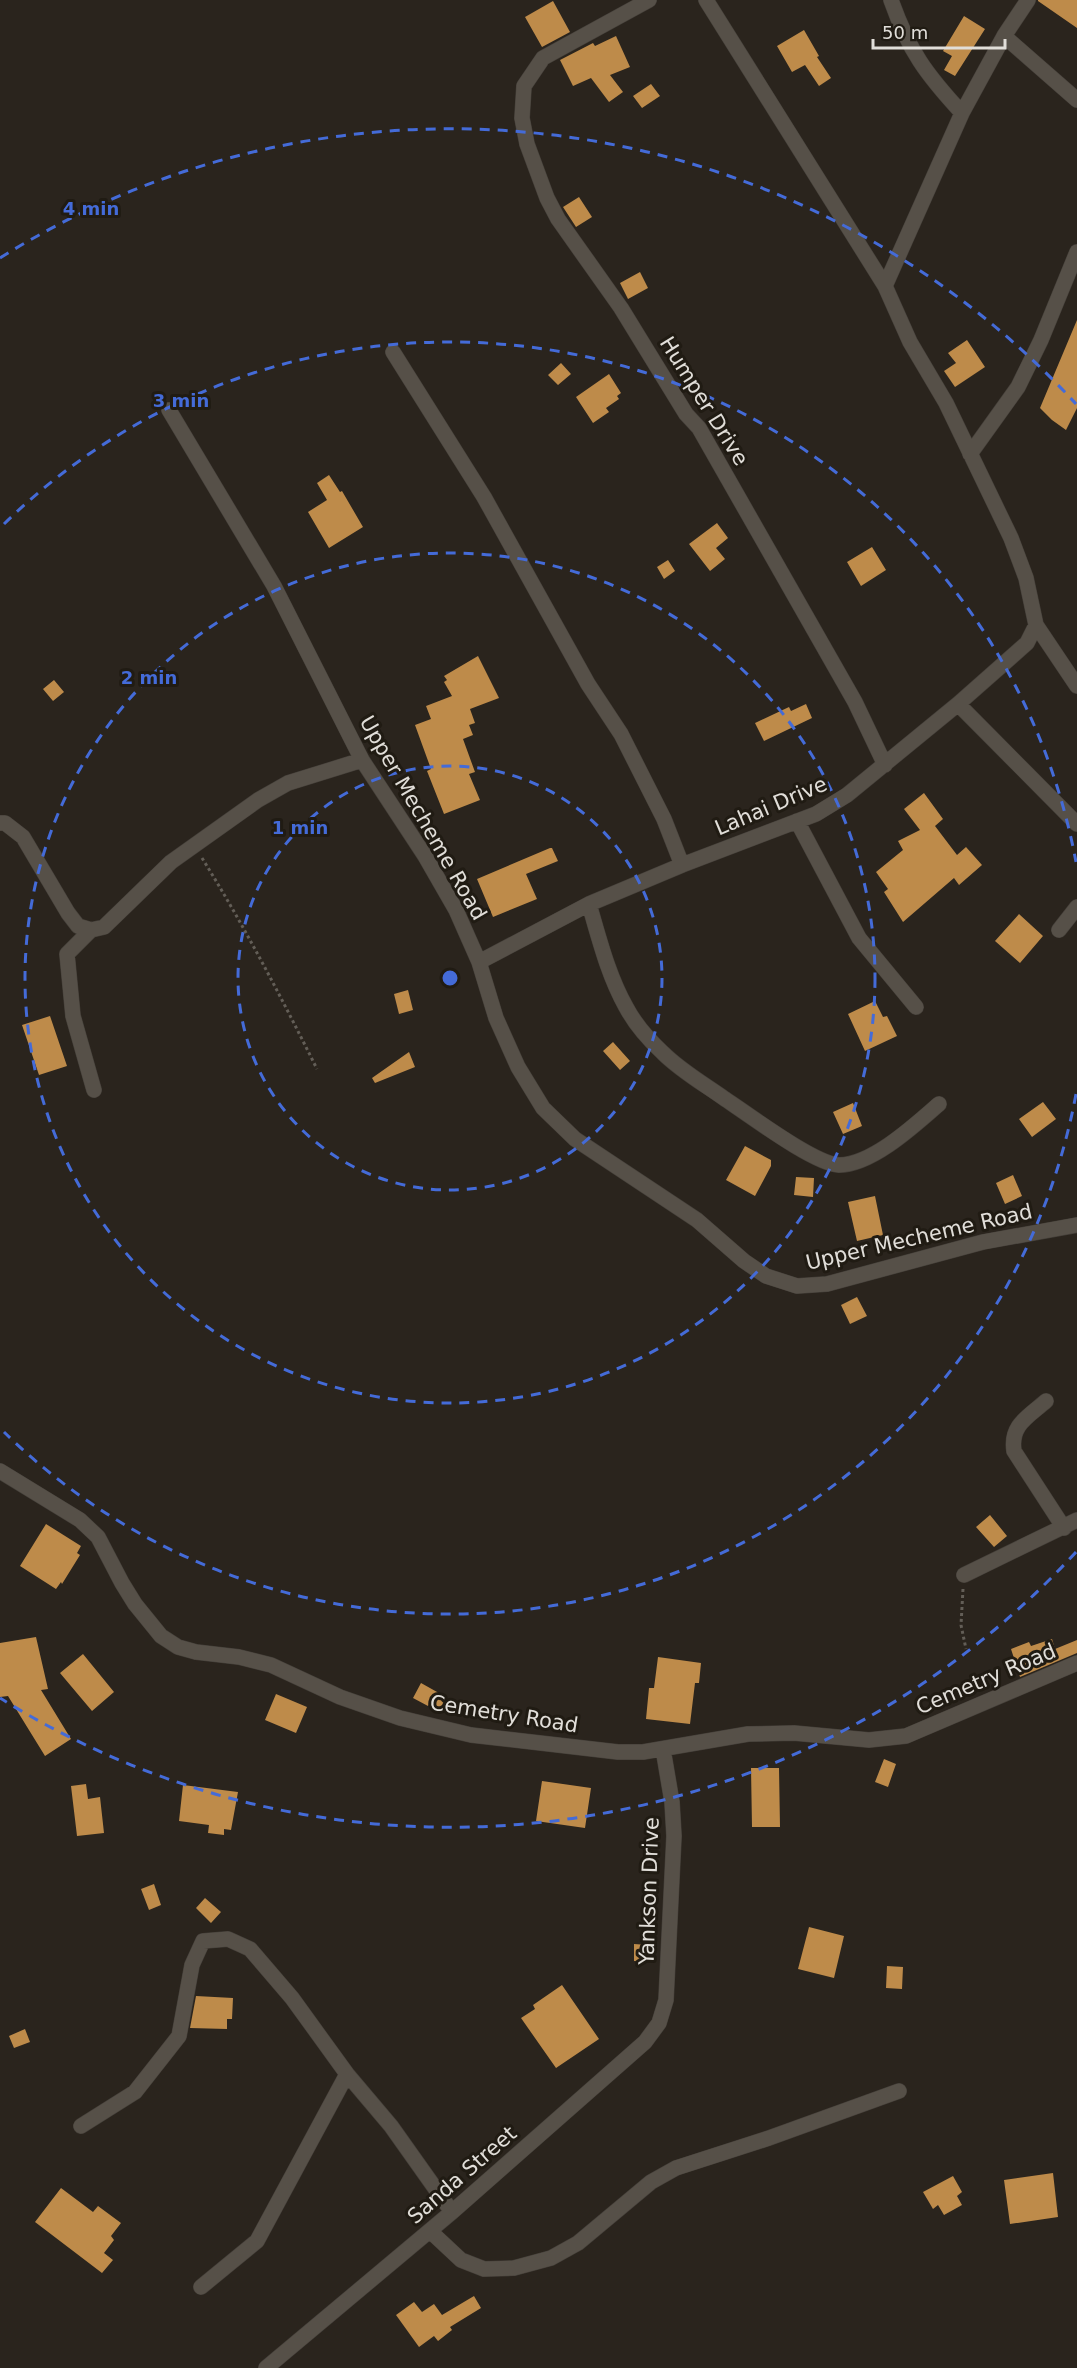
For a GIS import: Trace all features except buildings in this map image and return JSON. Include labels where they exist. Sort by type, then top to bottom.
[{"type":"street","name":"Humper Drive","points":[[649,0],[543,58],[524,86],[522,118],[527,144],[547,198],[558,219],[621,308],[687,414],[699,428],[855,702],[885,765]]},
{"type":"street","points":[[706,0],[885,286],[910,342],[946,403],[1011,538],[1026,578],[1036,626],[1077,687]]},
{"type":"street","points":[[891,0],[913,52],[929,78],[962,113]]},
{"type":"street","points":[[885,286],[962,113],[1004,36],[1028,0]]},
{"type":"street","points":[[1004,36],[1077,100]]},
{"type":"street","points":[[970,454],[1018,387],[1041,340],[1077,252]]},
{"type":"street","points":[[393,352],[484,497],[588,684],[621,735],[664,819],[682,865]]},
{"type":"street","name":"Upper Mecheme Road","points":[[168,410],[274,586],[362,760],[456,910],[479,962],[496,1018],[518,1067],[543,1108],[575,1139],[688,1214],[744,1261],[766,1276],[797,1286],[827,1284],[983,1242],[1077,1225]]},
{"type":"street","name":"Lahai Drive","points":[[479,962],[589,904],[682,865],[816,814],[847,795],[958,704],[1027,643],[1036,626]]},
{"type":"street","points":[[958,704],[1077,824]]},
{"type":"street","points":[[0,823],[5,823],[23,837],[73,920],[78,926],[91,930],[104,927],[171,862],[258,800],[288,783],[362,760]]},
{"type":"street","points":[[797,821],[859,938],[916,1007]]},
{"type":"street","points":[[589,904],[612,977],[626,1008],[644,1033],[681,1069],[786,1140],[817,1157],[838,1165],[861,1161],[909,1130],[939,1104]]},
{"type":"street","points":[[1059,930],[1077,907]]},
{"type":"street","points":[[91,930],[67,954],[73,1016],[94,1090]]},
{"type":"street","points":[[964,1575],[1071,1524],[1014,1451],[1012,1438],[1017,1427],[1046,1401]]},
{"type":"street","name":"Cemetry Road","points":[[0,1471],[80,1520],[98,1537],[135,1604],[161,1636],[178,1647],[271,1665],[340,1697],[390,1715],[471,1735],[618,1752],[663,1749],[748,1734],[794,1733],[869,1740],[906,1736],[1077,1663]]},
{"type":"street","name":"Yankson Drive","points":[[663,1749],[672,1802],[674,1836],[666,2000]]},
{"type":"street","points":[[81,2126],[135,2092],[179,2036],[192,1965],[203,1941],[228,1939],[250,1949],[292,1998],[347,2074],[391,2126],[452,2212]]},
{"type":"street","name":"Sanda Street","points":[[266,2368],[430,2231],[645,2042],[659,2023],[666,2000]]},
{"type":"street","points":[[201,2287],[257,2241],[347,2074]]},
{"type":"street","points":[[430,2231],[460,2260],[484,2269],[514,2268],[551,2258],[578,2242],[651,2182],[676,2168],[769,2138],[899,2091]]},
{"type":"path","points":[[195,846],[274,983],[317,1069]]},
{"type":"path","points":[[964,1575],[961,1625],[966,1648]]}]
